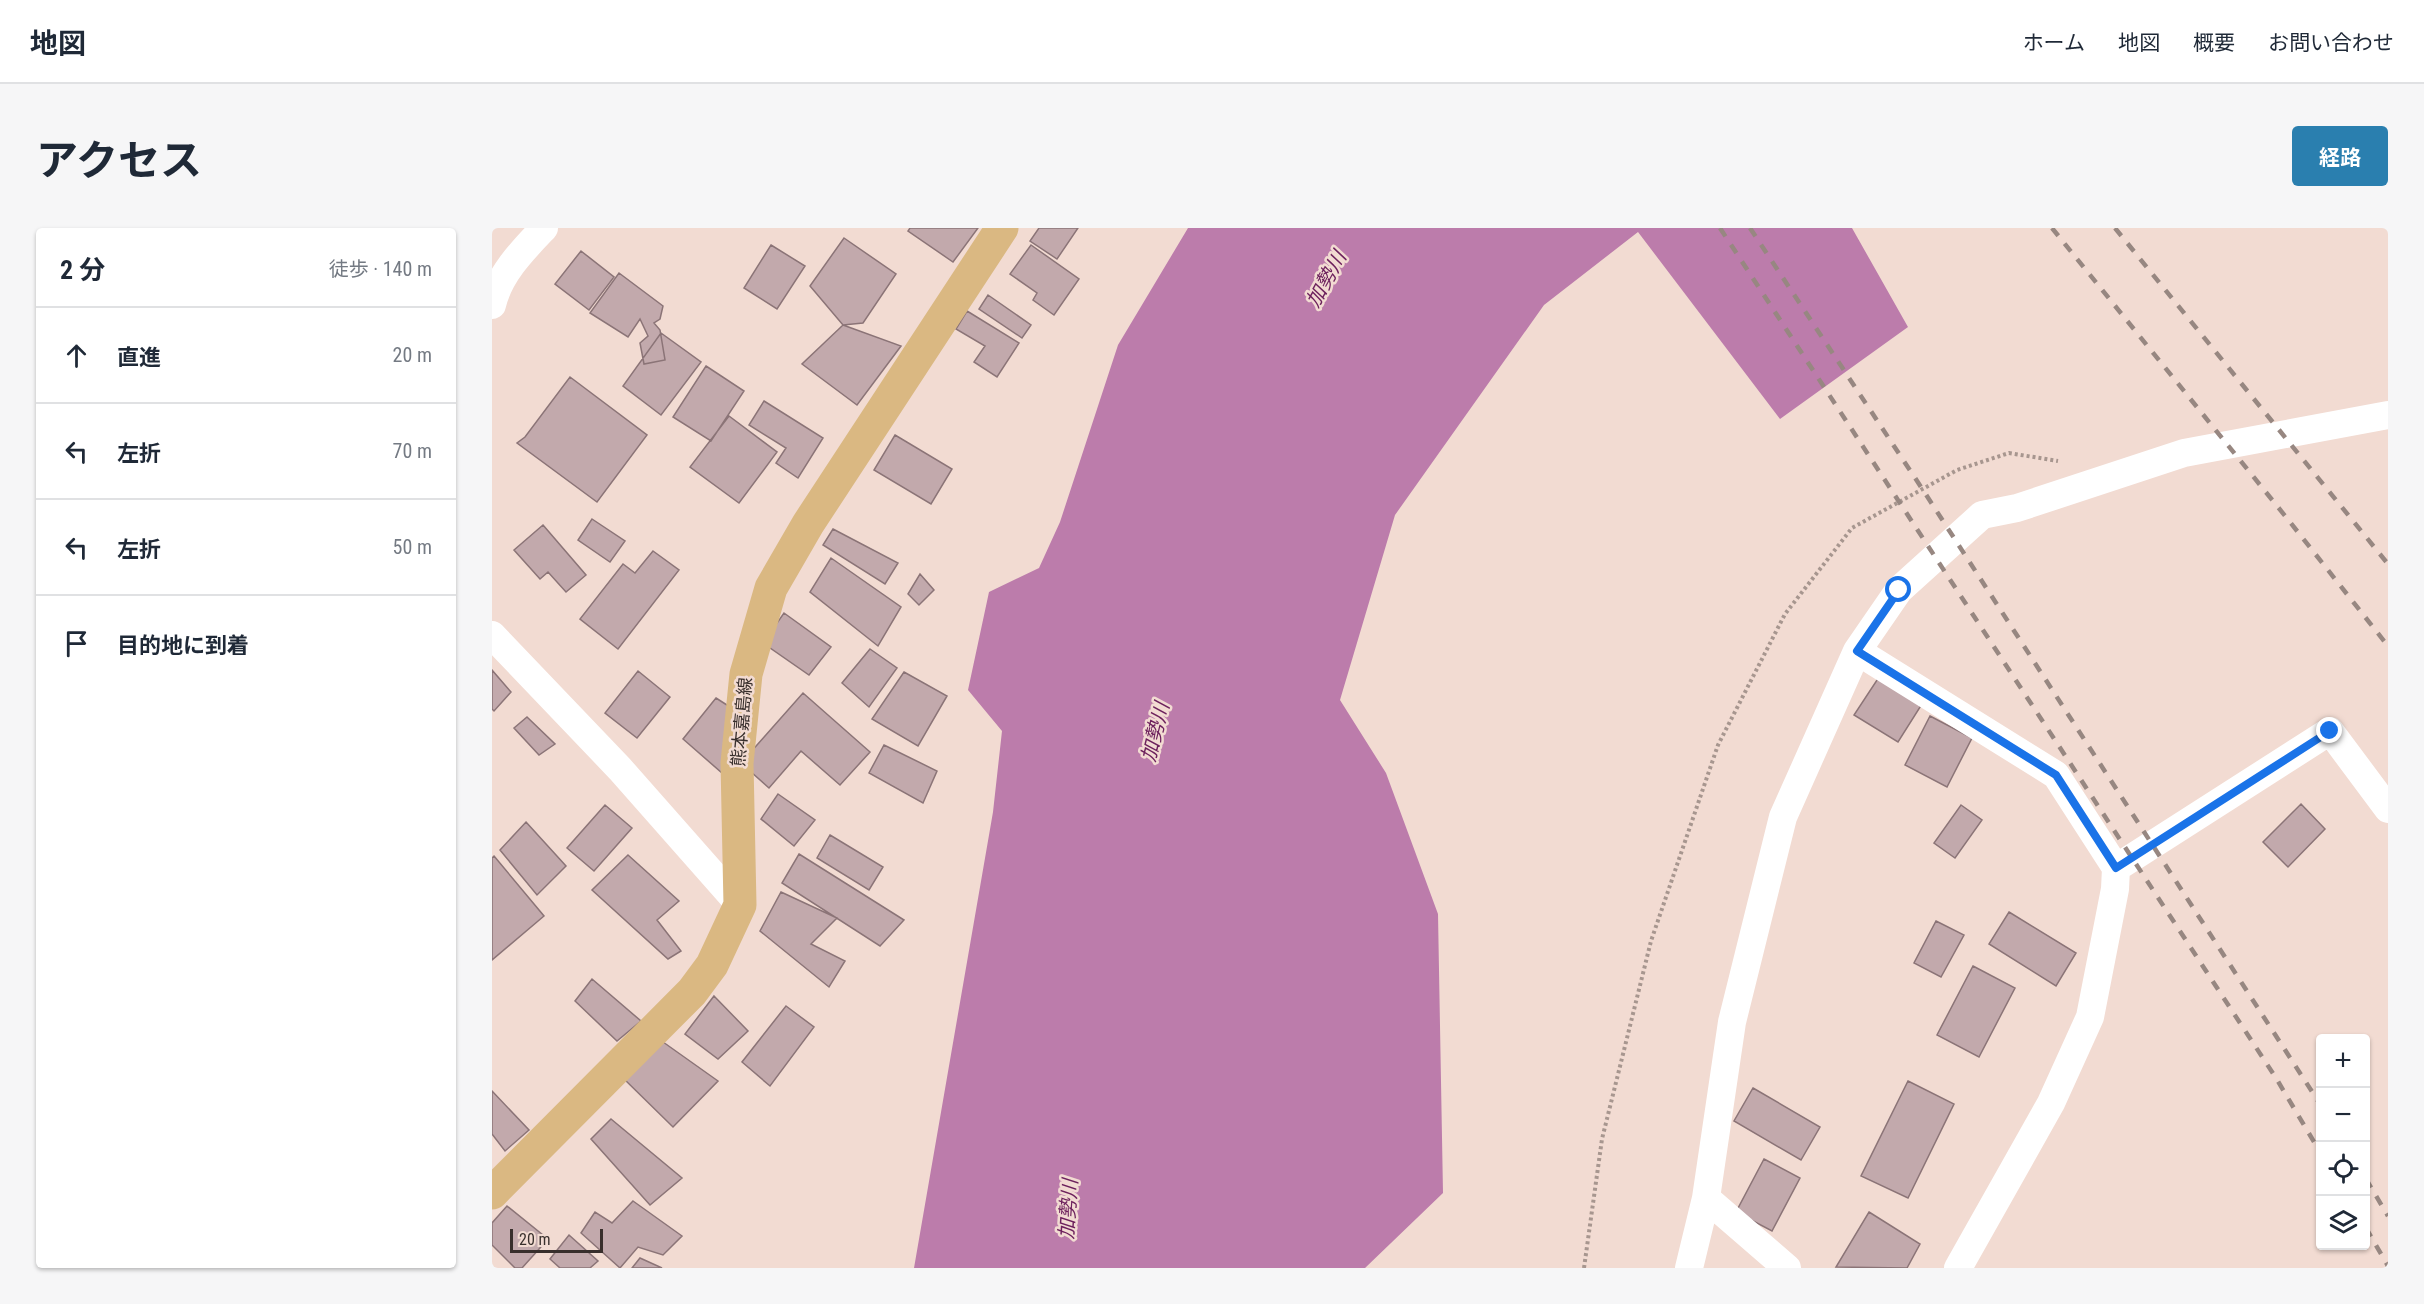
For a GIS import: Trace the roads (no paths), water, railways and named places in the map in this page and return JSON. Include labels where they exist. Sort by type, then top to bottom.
[{"type":"main road","name":"熊本嘉島線","points":[[492,1193],[692,992],[712,965],[740,905],[737,763],[746,674],[771,588],[808,524],[1002,228]]},
{"type":"street","points":[[492,305],[494,295],[517,256],[544,228]]},
{"type":"street","points":[[1689,1268],[1706,1198],[1732,1022],[1783,818],[1857,651],[1899,590],[1982,515],[2017,508],[2184,453],[2388,415]]},
{"type":"street","points":[[492,635],[620,769],[740,905]]},
{"type":"street","points":[[1857,651],[2056,775],[2116,868],[2115,890],[2090,1017],[2050,1103],[1958,1268]]},
{"type":"street","points":[[2116,868],[2330,731],[2388,809]]},
{"type":"street","points":[[1706,1198],[1787,1268]]},
{"type":"water","name":"加勢川","points":[[1188,228],[1852,228],[1908,327],[1780,419],[1638,232],[1544,305],[1395,515],[1340,700],[1386,773],[1438,914],[1443,1193],[1365,1268],[914,1268],[993,812],[1002,731],[968,690],[989,592],[1039,568],[1060,522],[1118,345]]},
{"type":"railway","points":[[1720,228],[2276,1078],[2316,1145]]},
{"type":"railway","points":[[1750,228],[1923,490],[2316,1098]]},
{"type":"railway","points":[[2052,228],[2388,646]]},
{"type":"railway","points":[[2115,228],[2388,564]]},
{"type":"railway","points":[[2370,1186],[2388,1216]]},
{"type":"railway","points":[[2370,1235],[2388,1266]]}]
